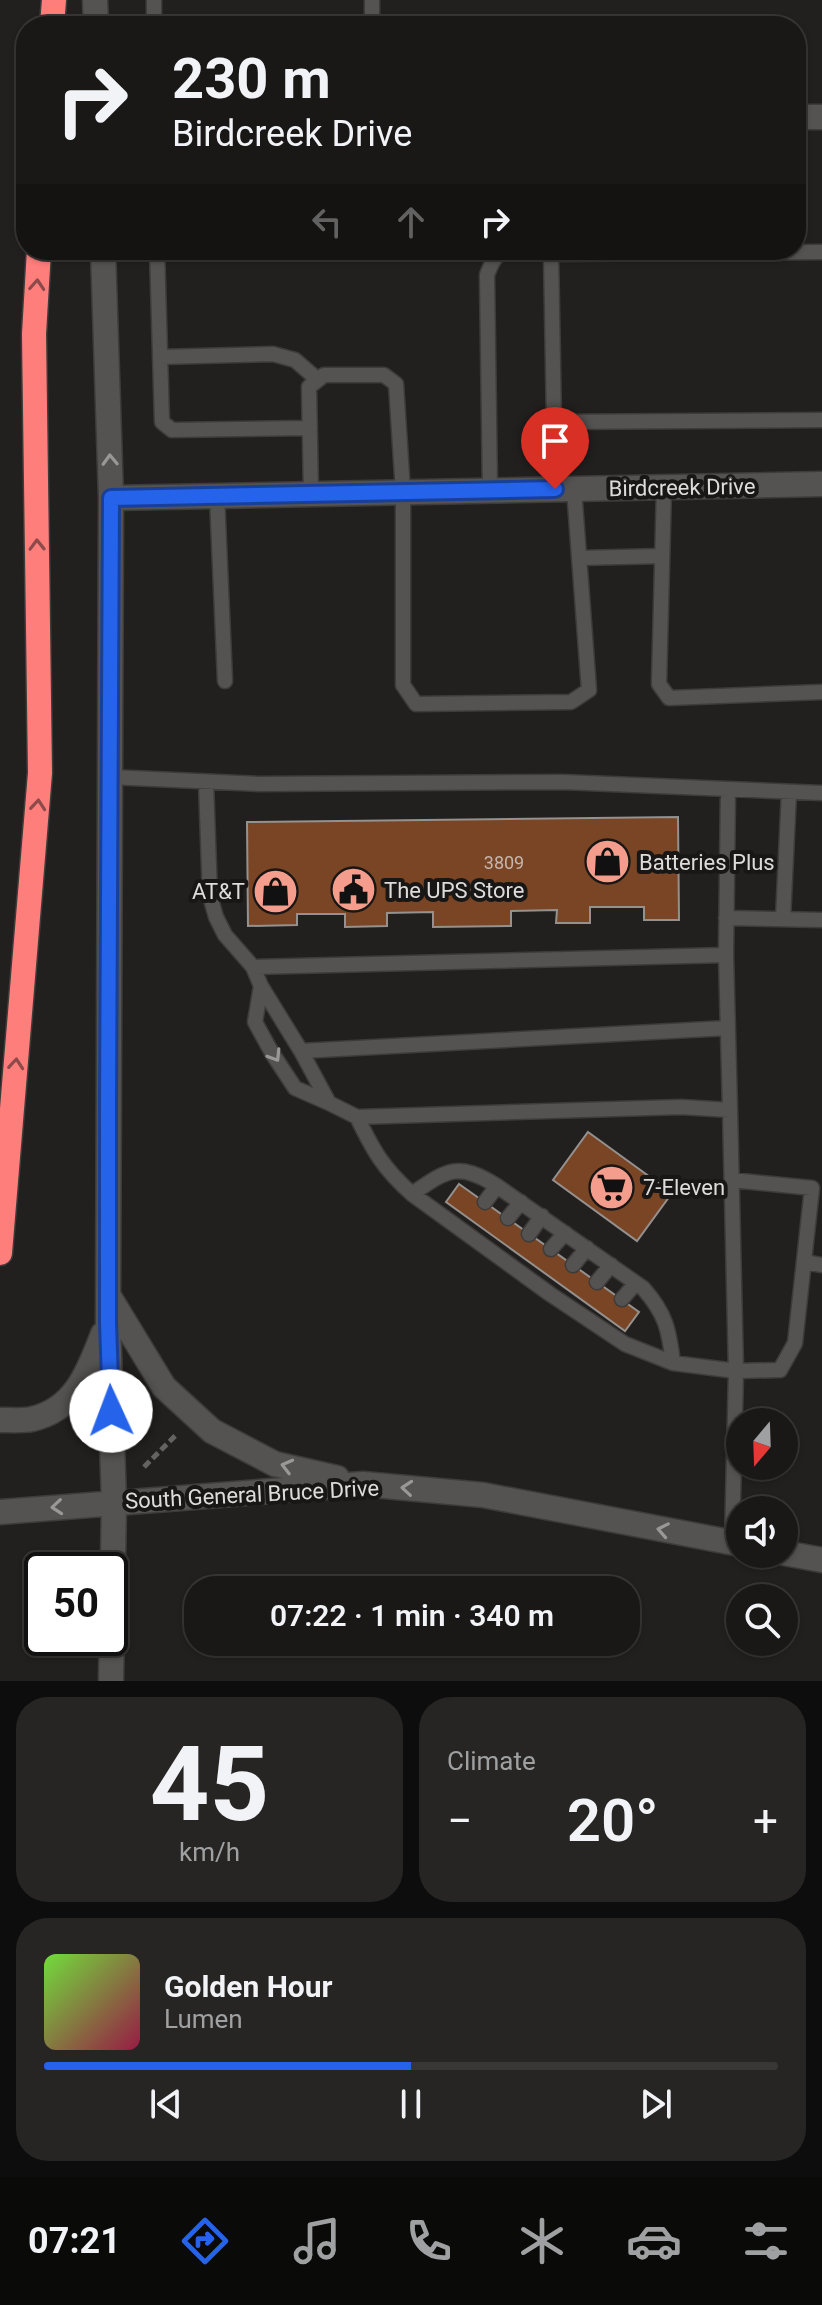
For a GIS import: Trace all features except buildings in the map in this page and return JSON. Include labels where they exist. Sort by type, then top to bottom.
[{"type":"highway","points":[[0,1253],[40,773],[34,334],[38,260]]},
{"type":"main road","points":[[103,260],[111,498],[108,1322],[114,1502],[112,1552]]},
{"type":"main road","name":"Birdcreek Drive","points":[[111,498],[822,484]]},
{"type":"main road","points":[[108,1294],[164,1387],[212,1431],[275,1464],[363,1484]]},
{"type":"main road","points":[[0,1420],[33,1419],[66,1404],[87,1375],[108,1322]]},
{"type":"main road","name":"South General Bruce Drive","points":[[0,1512],[363,1484],[483,1495],[726,1541]]},
{"type":"main road","points":[[798,1556],[822,1560]]},
{"type":"main road","points":[[111,1656],[111,1681]]},
{"type":"lane","points":[[157,260],[162,422],[172,430],[310,428]]},
{"type":"lane","points":[[490,490],[487,275],[493,260]]},
{"type":"lane","points":[[311,494],[309,387],[324,375],[384,375],[396,384],[403,492],[403,685],[416,704],[571,702],[589,690],[579,558],[554,422],[551,260]]},
{"type":"lane","points":[[160,357],[273,354],[295,360],[318,380]]},
{"type":"lane","points":[[554,422],[822,420]]},
{"type":"lane","points":[[664,487],[659,684],[669,698],[822,692]]},
{"type":"lane","points":[[217,496],[225,681]]},
{"type":"lane","points":[[579,558],[662,556]]},
{"type":"lane","points":[[110,777],[206,783],[563,782],[822,793]]},
{"type":"lane","points":[[206,783],[210,896],[216,917],[225,935],[253,967],[329,1103]]},
{"type":"lane","points":[[728,789],[726,955],[736,1496]]},
{"type":"lane","points":[[783,919],[789,792]]},
{"type":"lane","points":[[726,918],[822,920]]},
{"type":"lane","points":[[253,967],[726,955]]},
{"type":"lane","points":[[261,986],[255,1022],[295,1088],[357,1117],[681,1107],[730,1110]]},
{"type":"lane","points":[[301,1051],[728,1028]]},
{"type":"lane","points":[[357,1117],[375,1156],[412,1194],[467,1225],[603,1322],[625,1344],[673,1363],[736,1371],[780,1370],[795,1343],[812,1188],[732,1180]]},
{"type":"lane","points":[[412,1194],[441,1174],[459,1169],[497,1186],[636,1283],[658,1306],[669,1328],[673,1363]]},
{"type":"lane","points":[[485,1202],[497,1186]]},
{"type":"lane","points":[[508,1218],[521,1202]]},
{"type":"lane","points":[[529,1234],[542,1216]]},
{"type":"lane","points":[[551,1249],[565,1233]]},
{"type":"lane","points":[[573,1265],[587,1248]]},
{"type":"lane","points":[[804,1262],[822,1265]]},
{"type":"lane","points":[[597,1282],[611,1265]]},
{"type":"lane","points":[[622,1299],[636,1283]]},
{"type":"path","points":[[144,1475],[144,1467],[178,1432]]},
{"type":"path","points":[[134,1466],[144,1467]]},
{"type":"place","name":"Batteries Plus","points":[[608,862]]},
{"type":"place","name":"The UPS Store","points":[[353,890]]},
{"type":"place","name":"AT&T","points":[[276,891]]},
{"type":"place","name":"7-Eleven","points":[[612,1187]]},
{"type":"route","points":[[111,1411],[108,1322],[111,498],[555,489]]}]
